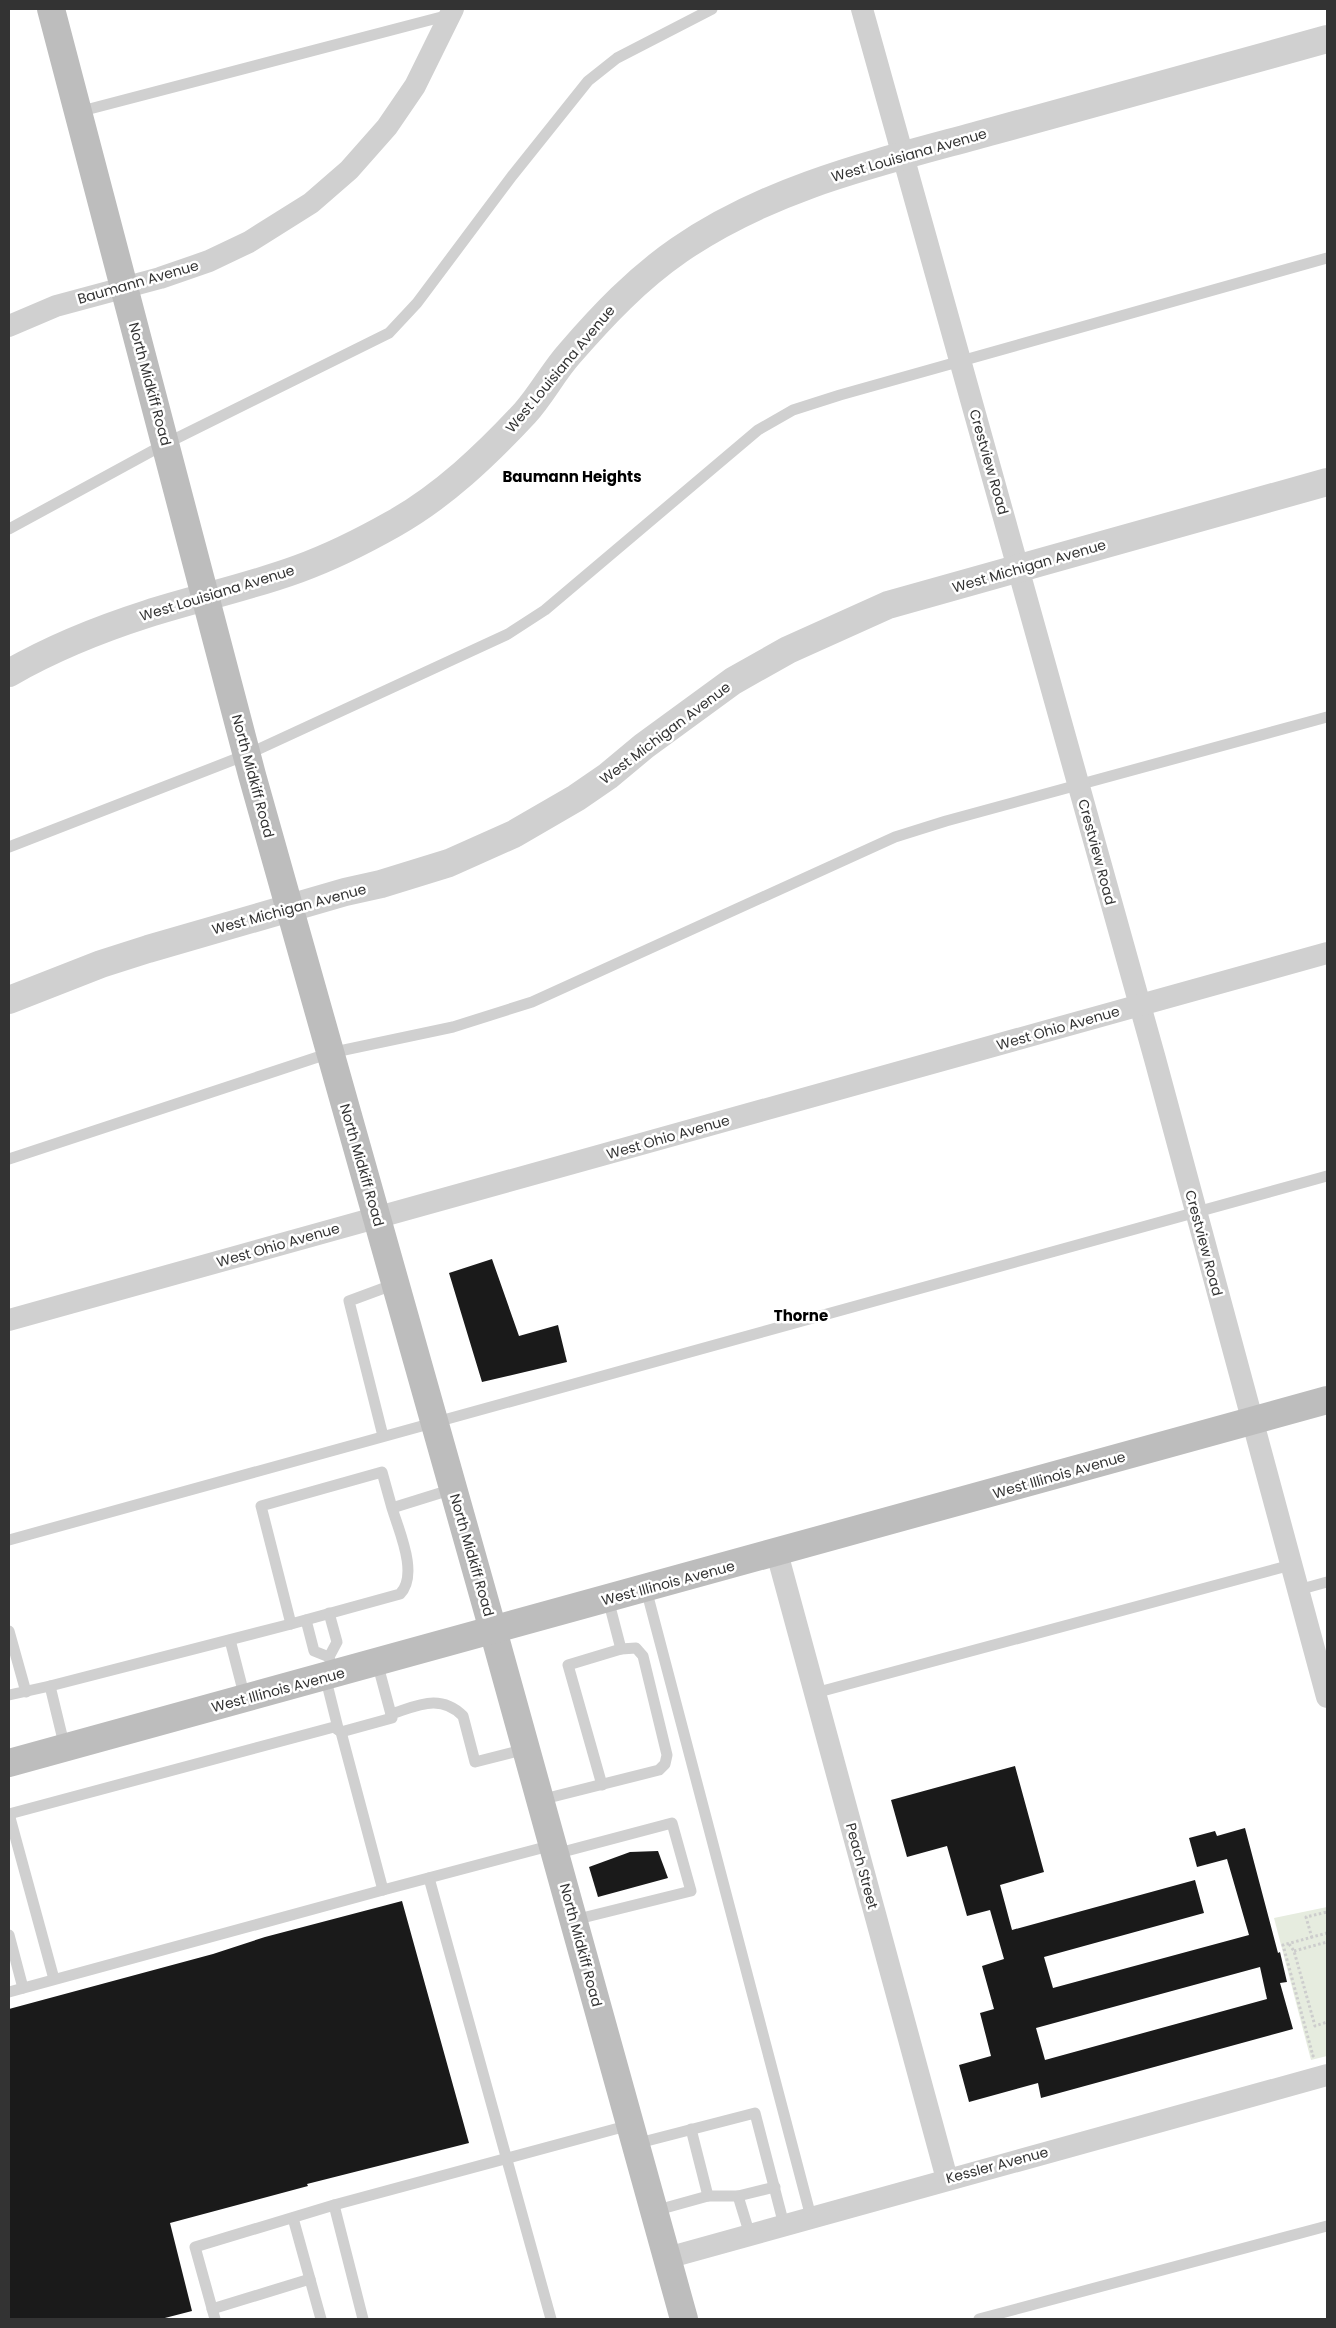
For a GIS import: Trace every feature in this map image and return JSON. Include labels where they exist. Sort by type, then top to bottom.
[{"type":"main road","name":"North Midkiff Road","points":[[51,9],[246,755],[574,1920],[667,2258],[679,2318]]},
{"type":"main road","name":"West Illinois Avenue","points":[[9,1764],[245,1698],[330,1669],[377,1662],[1327,1400]]},
{"type":"street","name":"Crestview Road","points":[[862,9],[1140,1005],[1327,1697]]},
{"type":"street","name":"Baumann Avenue","points":[[9,326],[56,306],[173,274],[237,248],[288,220],[328,190],[387,127],[415,86],[452,12]]},
{"type":"street","name":"West Louisiana Avenue","points":[[9,673],[52,651],[118,624],[298,569],[326,558],[394,524],[464,474],[512,427],[542,392],[568,355],[616,301],[650,271],[718,225],[775,197],[822,180],[902,156],[1327,39]]},
{"type":"street","name":"West Michigan Avenue","points":[[9,1000],[101,964],[449,863],[520,831],[576,798],[608,776],[618,766],[708,698],[788,650],[888,605],[1327,482]]},
{"type":"street","name":"West Ohio Avenue","points":[[9,1320],[1327,953]]},
{"type":"street","name":"Peach Street","points":[[777,1553],[947,2179]]},
{"type":"street","name":"Kessler Avenue","points":[[667,2258],[1327,2075]]},
{"type":"lane","points":[[9,529],[165,444],[389,333],[417,303],[512,176],[588,81],[617,58],[712,9]]},
{"type":"lane","points":[[78,112],[452,12]]},
{"type":"lane","points":[[9,847],[246,755],[508,634],[545,610],[758,430],[793,410],[960,360],[1327,258]]},
{"type":"lane","points":[[9,1158],[330,1053],[453,1027],[532,1002],[895,837],[946,821],[1327,717]]},
{"type":"lane","points":[[9,1540],[1327,1176]]},
{"type":"lane","points":[[383,1436],[349,1301],[395,1284]]},
{"type":"lane","points":[[9,1695],[230,1640],[291,1624],[306,1620],[400,1594],[405,1589],[408,1578],[408,1566],[382,1472],[261,1506],[291,1624]]},
{"type":"lane","points":[[392,1508],[453,1488]]},
{"type":"lane","points":[[815,1693],[1291,1565]]},
{"type":"lane","points":[[1298,1590],[1327,1582]]},
{"type":"lane","points":[[646,1589],[811,2217]]},
{"type":"lane","points":[[608,1599],[620,1649]]},
{"type":"lane","points":[[329,1613],[337,1642],[330,1669],[339,1730],[383,1890]]},
{"type":"lane","points":[[306,1620],[314,1651],[330,1669]]},
{"type":"lane","points":[[9,1631],[26,1692]]},
{"type":"lane","points":[[230,1640],[245,1698]]},
{"type":"lane","points":[[540,1800],[602,1785],[659,1770],[665,1764],[668,1755],[643,1656],[636,1648],[620,1649],[568,1665],[602,1785]]},
{"type":"lane","points":[[54,1979],[9,1814],[325,1729],[339,1730],[392,1718],[377,1662]]},
{"type":"lane","points":[[50,1686],[65,1748]]},
{"type":"lane","points":[[391,1714],[433,1702],[445,1704],[463,1716],[475,1762],[526,1748]]},
{"type":"lane","points":[[9,1992],[429,1878],[672,1823],[690,1890],[574,1920]]},
{"type":"lane","points":[[429,1878],[551,2319]]},
{"type":"lane","points":[[9,1935],[23,1988]]},
{"type":"lane","points":[[310,2279],[213,2314],[195,2247],[506,2158],[633,2134],[691,2128],[755,2113],[784,2225]]},
{"type":"lane","points":[[691,2128],[708,2196]]},
{"type":"lane","points":[[654,2211],[708,2196],[738,2196],[775,2187]]},
{"type":"lane","points":[[738,2196],[750,2234]]},
{"type":"lane","points":[[334,2206],[363,2319]]},
{"type":"lane","points":[[293,2218],[321,2319]]},
{"type":"lane","points":[[979,2319],[1327,2226]]},
{"type":"path","points":[[1312,1938],[1306,1917],[1327,1912]]},
{"type":"path","points":[[1320,2054],[1313,2056],[1284,1945],[1327,1933]]},
{"type":"path","points":[[1294,1951],[1327,1942]]},
{"type":"path","points":[[1289,1943],[1294,1951],[1315,2026],[1327,2022]]},
{"type":"shaded area","points":[[1327,1907],[1327,2056],[1311,2060],[1274,1918]]},
{"type":"building","points":[[492,1259],[519,1336],[558,1325],[567,1362],[482,1382],[449,1273]]},
{"type":"building","points":[[1015,1766],[1044,1872],[1000,1885],[1012,1930],[1195,1880],[1204,1913],[1044,1957],[1053,1988],[1249,1935],[1227,1859],[1197,1867],[1189,1838],[1215,1831],[1217,1836],[1245,1828],[1278,1953],[1280,1952],[1287,1982],[1280,1983],[1293,2029],[1041,2098],[1038,2083],[969,2102],[959,2065],[991,2056],[980,2013],[994,2009],[982,1966],[1004,1959],[990,1910],[967,1916],[947,1846],[907,1857],[891,1800]],"holes":[[[1260,1967],[1267,1999],[1045,2060],[1036,2028]]]},
{"type":"building","points":[[658,1851],[668,1878],[598,1897],[589,1867],[630,1852]]},
{"type":"building","points":[[402,1901],[469,2143],[307,2184],[308,2186],[170,2223],[192,2311],[161,2319],[9,2319],[9,2009],[213,1954],[265,1937]]},
{"type":"district","name":"Baumann Heights","points":[[572,477]]},
{"type":"district","name":"Thorne","points":[[801,1316]]}]
